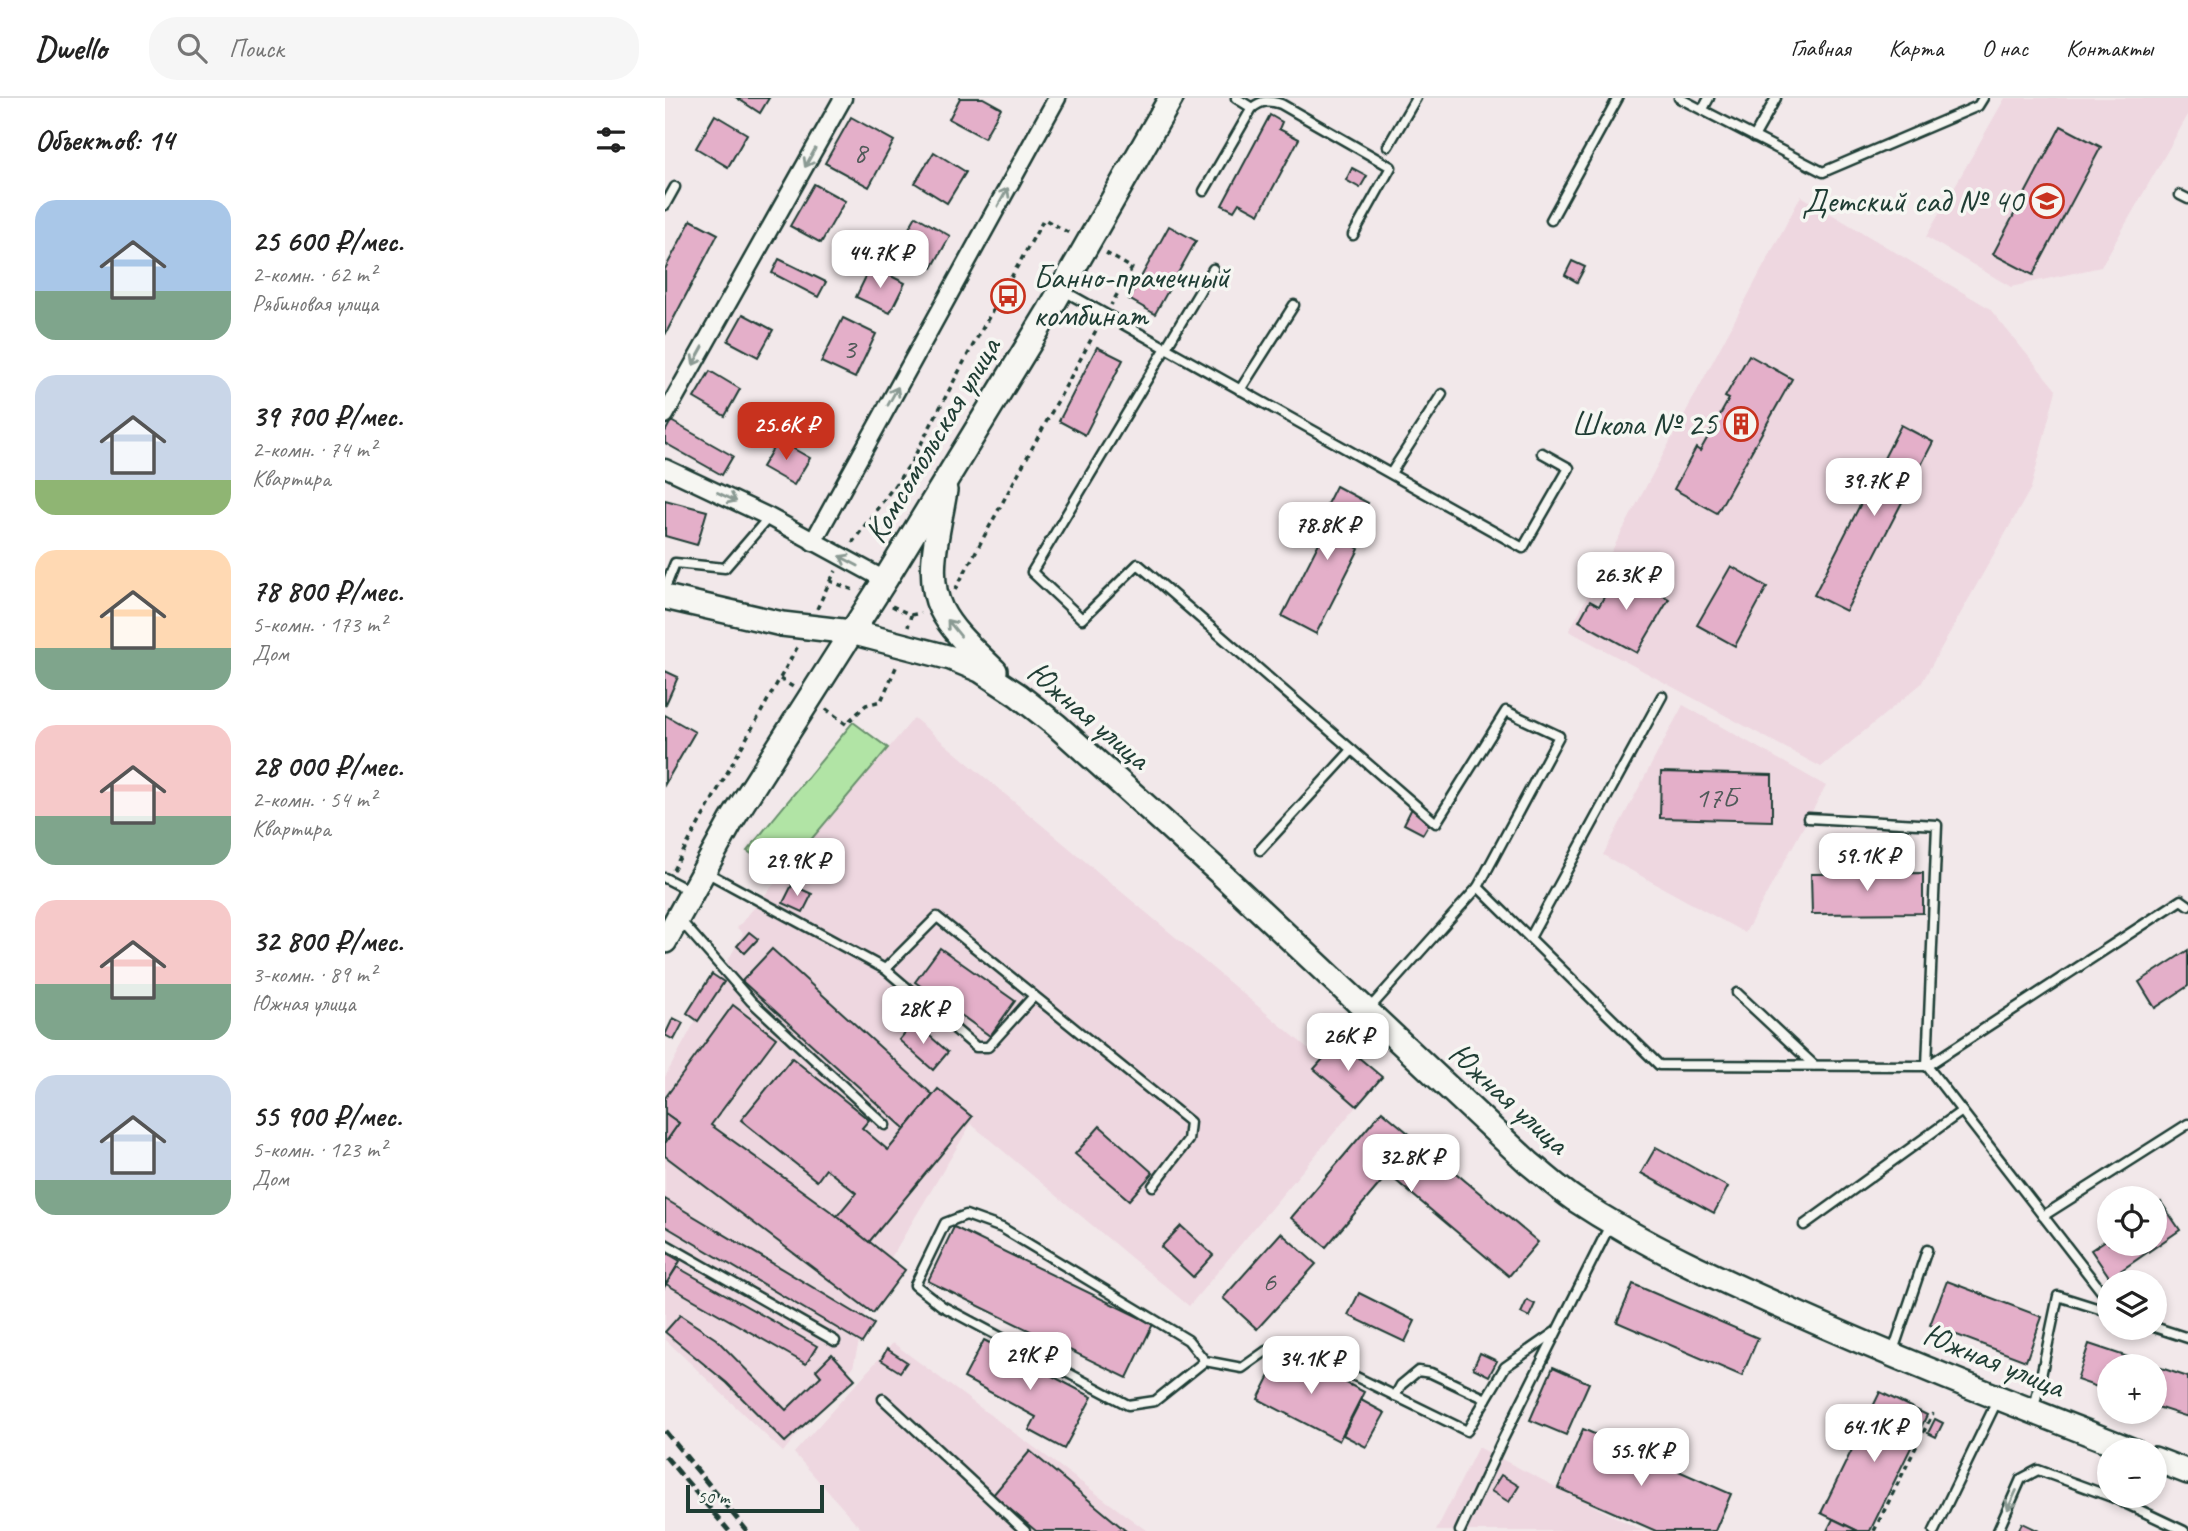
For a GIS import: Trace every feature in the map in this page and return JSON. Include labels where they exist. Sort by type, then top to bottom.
[{"type":"main road","name":"Комсомольская улица","points":[[665,941],[732,820],[885,580],[1062,289],[1171,98]]},
{"type":"main road","points":[[947,480],[934,564],[935,587],[940,607],[953,628],[1018,695]]},
{"type":"main road","name":"Южная улица","points":[[665,597],[782,624],[851,632],[951,658],[980,670],[1056,725],[1208,862],[1529,1163],[1571,1196],[1611,1222],[1735,1286],[1891,1355],[2101,1438]]},
{"type":"main road","points":[[2167,1464],[2188,1472]]},
{"type":"street","points":[[665,415],[843,98]]},
{"type":"street","points":[[813,542],[1057,98]]},
{"type":"street","points":[[665,468],[769,517],[885,580]]},
{"type":"lane","points":[[1236,98],[1252,108]]},
{"type":"lane","points":[[1388,146],[1416,98]]},
{"type":"lane","points":[[1551,220],[1618,98]]},
{"type":"lane","points":[[1679,98],[1823,172],[1978,106],[1983,98]]},
{"type":"lane","points":[[1703,109],[1709,98]]},
{"type":"lane","points":[[1753,137],[1776,98]]},
{"type":"lane","points":[[1204,191],[1252,108],[1260,102],[1270,100],[1391,167],[1353,235]]},
{"type":"lane","points":[[665,205],[675,187]]},
{"type":"lane","points":[[1213,269],[1032,572],[1082,619],[1138,564],[1436,823],[1506,711],[1559,736],[1478,887],[1366,1012]]},
{"type":"lane","points":[[1062,289],[1524,548],[1569,468],[1542,453]]},
{"type":"lane","points":[[1240,390],[1294,305]]},
{"type":"lane","points":[[1391,474],[1442,394]]},
{"type":"lane","points":[[665,588],[674,563],[725,568],[769,517]]},
{"type":"lane","points":[[1530,939],[1662,696]]},
{"type":"lane","points":[[1260,850],[1352,750]]},
{"type":"lane","points":[[1808,818],[1937,825],[1927,1066],[2097,1286]]},
{"type":"lane","points":[[704,871],[885,970],[977,1047],[988,1047],[1034,996]]},
{"type":"lane","points":[[666,879],[692,892]]},
{"type":"lane","points":[[1478,887],[1659,1065],[1927,1066],[2181,900],[2188,905]]},
{"type":"lane","points":[[678,917],[751,1001],[885,1125]]},
{"type":"lane","points":[[885,970],[937,917],[1190,1122],[1188,1140],[1153,1186]]},
{"type":"lane","points":[[1737,993],[1814,1065]]},
{"type":"lane","points":[[1804,1225],[1962,1111]]},
{"type":"lane","points":[[2043,1216],[2188,1124]]},
{"type":"lane","points":[[1205,1360],[1155,1401],[1128,1405],[941,1306],[915,1284],[945,1223],[966,1215],[1002,1228],[1188,1340],[1205,1360],[1241,1368],[1266,1351],[1293,1346],[1467,1431],[1505,1367],[1555,1332]]},
{"type":"lane","points":[[1460,1531],[1611,1222]]},
{"type":"lane","points":[[665,1244],[835,1341]]},
{"type":"lane","points":[[1891,1355],[1927,1251]]},
{"type":"lane","points":[[2034,1412],[2058,1296],[2097,1308]]},
{"type":"lane","points":[[2167,1331],[2188,1338]]},
{"type":"lane","points":[[1395,1396],[1401,1385],[1418,1371],[1431,1373],[1486,1399]]},
{"type":"lane","points":[[883,1399],[1025,1531]]},
{"type":"lane","points":[[1934,1531],[1998,1399]]},
{"type":"lane","points":[[1998,1531],[2021,1479],[2038,1470],[2097,1492]]},
{"type":"lane","points":[[2137,1508],[2183,1531]]},
{"type":"path","points":[[830,581],[843,558],[911,463],[1044,219],[1132,268],[955,591],[940,607],[911,615]]},
{"type":"path","points":[[666,879],[780,679]]},
{"type":"path","points":[[1874,1531],[1933,1413]]},
{"type":"shaded area","points":[[2005,98],[2188,98],[2188,115],[2101,267],[2011,287],[1926,237]]},
{"type":"shaded area","points":[[1801,196],[1989,308],[2056,390],[2031,488],[1921,684],[1821,767],[1569,631]]},
{"type":"shaded area","points":[[1683,705],[1826,786],[1745,933],[1603,855]]},
{"type":"shaded area","points":[[914,718],[1365,1096],[1189,1306],[971,1124],[871,1291],[853,1367],[783,1452],[665,1339],[665,1077],[743,933],[737,928]]},
{"type":"shaded area","points":[[893,1343],[1147,1531],[863,1531],[794,1453]]},
{"type":"shaded area","points":[[1478,1447],[1558,1488],[1643,1531],[1436,1531]]},
{"type":"green space","points":[[853,722],[888,748],[783,873],[747,851]]},
{"type":"building","points":[[737,98],[769,98],[760,113]]},
{"type":"building","points":[[960,98],[983,98],[1001,108],[984,138],[949,119]]},
{"type":"building","points":[[715,115],[747,134],[728,167],[696,148]]},
{"type":"building","points":[[1270,115],[1282,122],[1279,129],[1299,139],[1259,214],[1239,203],[1234,211],[1222,205]]},
{"type":"building","points":[[851,117],[894,141],[869,187],[825,163]]},
{"type":"building","name":"Детский сад № 40","points":[[2061,126],[2101,147],[2033,275],[1993,254]]},
{"type":"building","points":[[934,152],[966,172],[947,203],[915,183]]},
{"type":"building","points":[[1352,168],[1367,176],[1360,188],[1346,180]]},
{"type":"building","points":[[814,184],[845,201],[821,243],[790,226]]},
{"type":"building","points":[[916,216],[950,236],[932,268],[897,249]]},
{"type":"building","points":[[691,220],[718,234],[665,335],[665,269]]},
{"type":"building","points":[[1169,226],[1196,241],[1155,314],[1129,299]]},
{"type":"building","points":[[779,259],[826,282],[818,297],[772,273]]},
{"type":"building","points":[[1572,261],[1585,267],[1577,282],[1565,275]]},
{"type":"building","points":[[871,266],[905,283],[890,313],[856,297]]},
{"type":"building","points":[[743,314],[773,330],[758,357],[728,341]]},
{"type":"building","points":[[843,318],[876,334],[855,378],[821,362]]},
{"type":"building","points":[[1097,347],[1123,360],[1085,435],[1059,421]]},
{"type":"building","name":"Школа № 25","points":[[1749,355],[1792,379],[1717,513],[1674,489],[1696,448],[1700,451],[1729,399],[1725,397]]},
{"type":"building","points":[[710,371],[740,389],[725,416],[694,398]]},
{"type":"building","points":[[671,421],[733,456],[722,475],[665,443],[665,432]]},
{"type":"building","points":[[1901,425],[1933,442],[1846,611],[1814,595]]},
{"type":"building","points":[[778,440],[810,458],[794,485],[762,467]]},
{"type":"building","points":[[1336,486],[1368,503],[1348,542],[1359,549],[1316,634],[1282,616],[1324,533],[1315,528]]},
{"type":"building","points":[[665,500],[707,511],[697,545],[665,536]]},
{"type":"building","points":[[1731,566],[1767,587],[1735,646],[1697,625]]},
{"type":"building","points":[[1620,569],[1669,599],[1637,653],[1579,621],[1590,601],[1599,606]]},
{"type":"building","points":[[665,671],[678,677],[665,706]]},
{"type":"building","points":[[665,715],[695,732],[665,784]]},
{"type":"building","points":[[1661,772],[1772,775],[1772,821],[1660,818]]},
{"type":"building","points":[[1413,806],[1433,817],[1423,834],[1404,824]]},
{"type":"building","points":[[1923,873],[1923,913],[1812,914],[1811,874]]},
{"type":"building","points":[[792,885],[812,894],[803,912],[783,903]]},
{"type":"building","points":[[749,932],[758,939],[745,953],[737,946]]},
{"type":"building","points":[[940,948],[1015,1001],[990,1036],[915,982]]},
{"type":"building","points":[[772,949],[933,1095],[905,1129],[742,981]]},
{"type":"building","points":[[2188,950],[2188,986],[2155,1008],[2139,982]]},
{"type":"building","points":[[712,974],[724,982],[698,1021],[687,1013]]},
{"type":"building","points":[[733,1005],[776,1038],[711,1125],[837,1216],[905,1270],[873,1313],[665,1156],[665,1143],[679,1123],[665,1113],[665,1098]]},
{"type":"building","points":[[673,1018],[683,1023],[674,1040],[665,1035]]},
{"type":"building","points":[[914,1022],[948,1052],[933,1070],[899,1040]]},
{"type":"building","points":[[1339,1041],[1382,1077],[1357,1106],[1314,1069]]},
{"type":"building","points":[[792,1058],[869,1120],[862,1128],[888,1150],[938,1089],[972,1117],[869,1242],[837,1216],[856,1193],[826,1169],[817,1181],[741,1120]]},
{"type":"building","points":[[1382,1111],[1538,1242],[1509,1276],[1388,1174],[1326,1247],[1291,1218]]},
{"type":"building","points":[[665,1113],[679,1123],[665,1143]]},
{"type":"building","points":[[1100,1126],[1153,1173],[1129,1200],[1075,1154]]},
{"type":"building","points":[[1656,1147],[1728,1187],[1714,1213],[1641,1173]]},
{"type":"building","points":[[665,1199],[874,1324],[862,1343],[665,1226]]},
{"type":"building","points":[[2167,1211],[2180,1230],[2167,1239]]},
{"type":"building","points":[[1181,1226],[1213,1255],[1193,1277],[1161,1247]]},
{"type":"building","points":[[954,1227],[1153,1324],[1127,1378],[928,1281]]},
{"type":"building","points":[[1281,1233],[1316,1264],[1257,1329],[1223,1298]]},
{"type":"building","points":[[2097,1246],[2097,1256],[2142,1256],[2122,1270],[2105,1270],[2091,1250]]},
{"type":"building","points":[[665,1252],[680,1261],[665,1286]]},
{"type":"building","points":[[677,1267],[817,1346],[806,1364],[666,1284]]},
{"type":"building","points":[[1947,1281],[2042,1317],[2026,1361],[1930,1325]]},
{"type":"building","points":[[1633,1284],[1758,1338],[1742,1376],[1617,1322]]},
{"type":"building","points":[[1359,1293],[1415,1321],[1405,1342],[1348,1315]]},
{"type":"building","points":[[1527,1300],[1535,1304],[1529,1317],[1521,1313]]},
{"type":"building","points":[[680,1315],[716,1339],[786,1410],[821,1376],[816,1370],[832,1354],[855,1379],[785,1442],[727,1383],[665,1332]]},
{"type":"building","points":[[984,1340],[1092,1397],[1064,1449],[1029,1430],[1036,1417],[964,1378]]},
{"type":"building","points":[[2089,1344],[2119,1354],[2097,1354],[2097,1387],[2077,1380]]},
{"type":"building","points":[[887,1349],[907,1362],[900,1372],[881,1360]]},
{"type":"building","points":[[1283,1350],[1364,1392],[1339,1441],[1258,1399]]},
{"type":"building","points":[[1480,1353],[1497,1361],[1489,1376],[1473,1368]]},
{"type":"building","points":[[1553,1367],[1589,1383],[1566,1435],[1530,1420]]},
{"type":"building","points":[[2167,1370],[2188,1377],[2188,1417],[2167,1410]]},
{"type":"building","points":[[1880,1392],[1927,1415],[1870,1531],[1858,1531],[1821,1513]]},
{"type":"building","points":[[1361,1400],[1385,1413],[1366,1447],[1343,1435]]},
{"type":"building","points":[[1935,1419],[1943,1423],[1936,1437],[1928,1433]]},
{"type":"building","points":[[1583,1429],[1731,1494],[1715,1531],[1656,1531],[1558,1488]]},
{"type":"building","points":[[1030,1451],[1126,1531],[1036,1531],[993,1495]]},
{"type":"building","points":[[1501,1475],[1519,1486],[1509,1502],[1491,1491]]},
{"type":"building","points":[[1833,1519],[1858,1531],[1827,1531]]},
{"type":"building","points":[[2022,1523],[2039,1531],[2018,1531]]},
{"type":"railway","points":[[665,1431],[747,1531]]},
{"type":"railway","points":[[665,1456],[729,1531]]},
{"type":"place","name":"Детский сад № 40","points":[[2047,201]]},
{"type":"place","name":"Банно-прачечный комбинат","points":[[1008,296]]},
{"type":"place","name":"Школа № 25","points":[[1741,424]]}]
